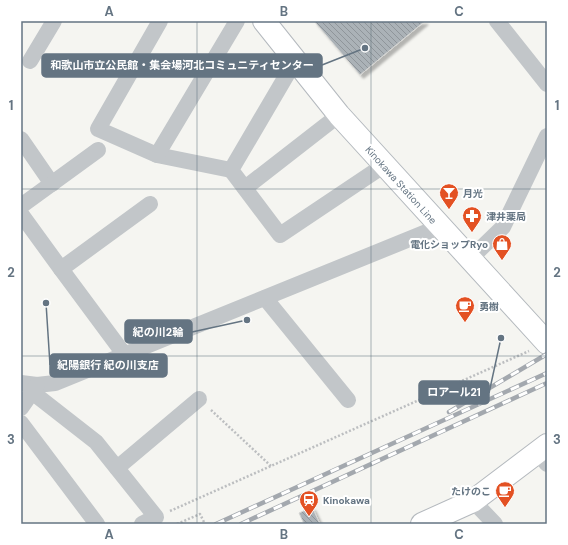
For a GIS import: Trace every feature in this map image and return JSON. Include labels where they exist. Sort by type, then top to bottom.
[{"type":"main road","name":"Kinokawa Station Line","points":[[264,21],[338,115],[383,166],[547,343]]},
{"type":"main road","points":[[422,524],[473,501],[544,454]]},
{"type":"street","points":[[30,61],[54,21]]},
{"type":"street","points":[[160,21],[98,129],[157,155],[232,170],[280,235],[383,166]]},
{"type":"street","points":[[157,155],[237,21]]},
{"type":"street","points":[[497,21],[547,84]]},
{"type":"street","points":[[232,170],[295,62]]},
{"type":"street","points":[[245,188],[338,115]]},
{"type":"street","points":[[470,259],[503,227],[547,136]]},
{"type":"street","points":[[21,139],[52,184]]},
{"type":"street","points":[[21,206],[98,150]]},
{"type":"street","points":[[61,270],[150,204]]},
{"type":"street","points":[[21,214],[124,354]]},
{"type":"street","points":[[30,387],[55,383],[439,227]]},
{"type":"street","points":[[265,298],[348,400]]},
{"type":"street","points":[[21,408],[30,387]]},
{"type":"street","points":[[30,387],[96,442],[156,517],[142,524]]},
{"type":"street","points":[[117,468],[199,399]]},
{"type":"street","points":[[21,423],[97,524]]},
{"type":"street","points":[[473,501],[495,524]]},
{"type":"path","points":[[156,517],[547,343]]},
{"type":"path","points":[[199,399],[271,466]]},
{"type":"path","points":[[177,524],[200,514],[205,524]]},
{"type":"building","points":[[314,21],[425,21],[360,75]]},
{"type":"building","points":[[312,507],[320,524],[304,524],[299,513]]},
{"type":"railway","points":[[449,412],[547,354]]},
{"type":"railway","points":[[216,524],[547,373]]},
{"type":"railway","points":[[241,524],[547,383]]},
{"type":"place","name":"和歌山市立公民館・集会場河北コミュニティセンター","points":[[365,48]]},
{"type":"place","name":"月光","points":[[449,210]]},
{"type":"place","name":"津井薬局","points":[[472,233]]},
{"type":"place","name":"電化ショップRyo","points":[[502,261]]},
{"type":"place","name":"紀陽銀行 紀の川支店","points":[[46,303]]},
{"type":"place","name":"紀の川2輪","points":[[247,320]]},
{"type":"place","name":"勇樹","points":[[465,323]]},
{"type":"place","name":"ロアール21","points":[[501,338]]},
{"type":"place","name":"たけのこ","points":[[505,508]]},
{"type":"place","name":"Kinokawa","points":[[309,517]]}]
